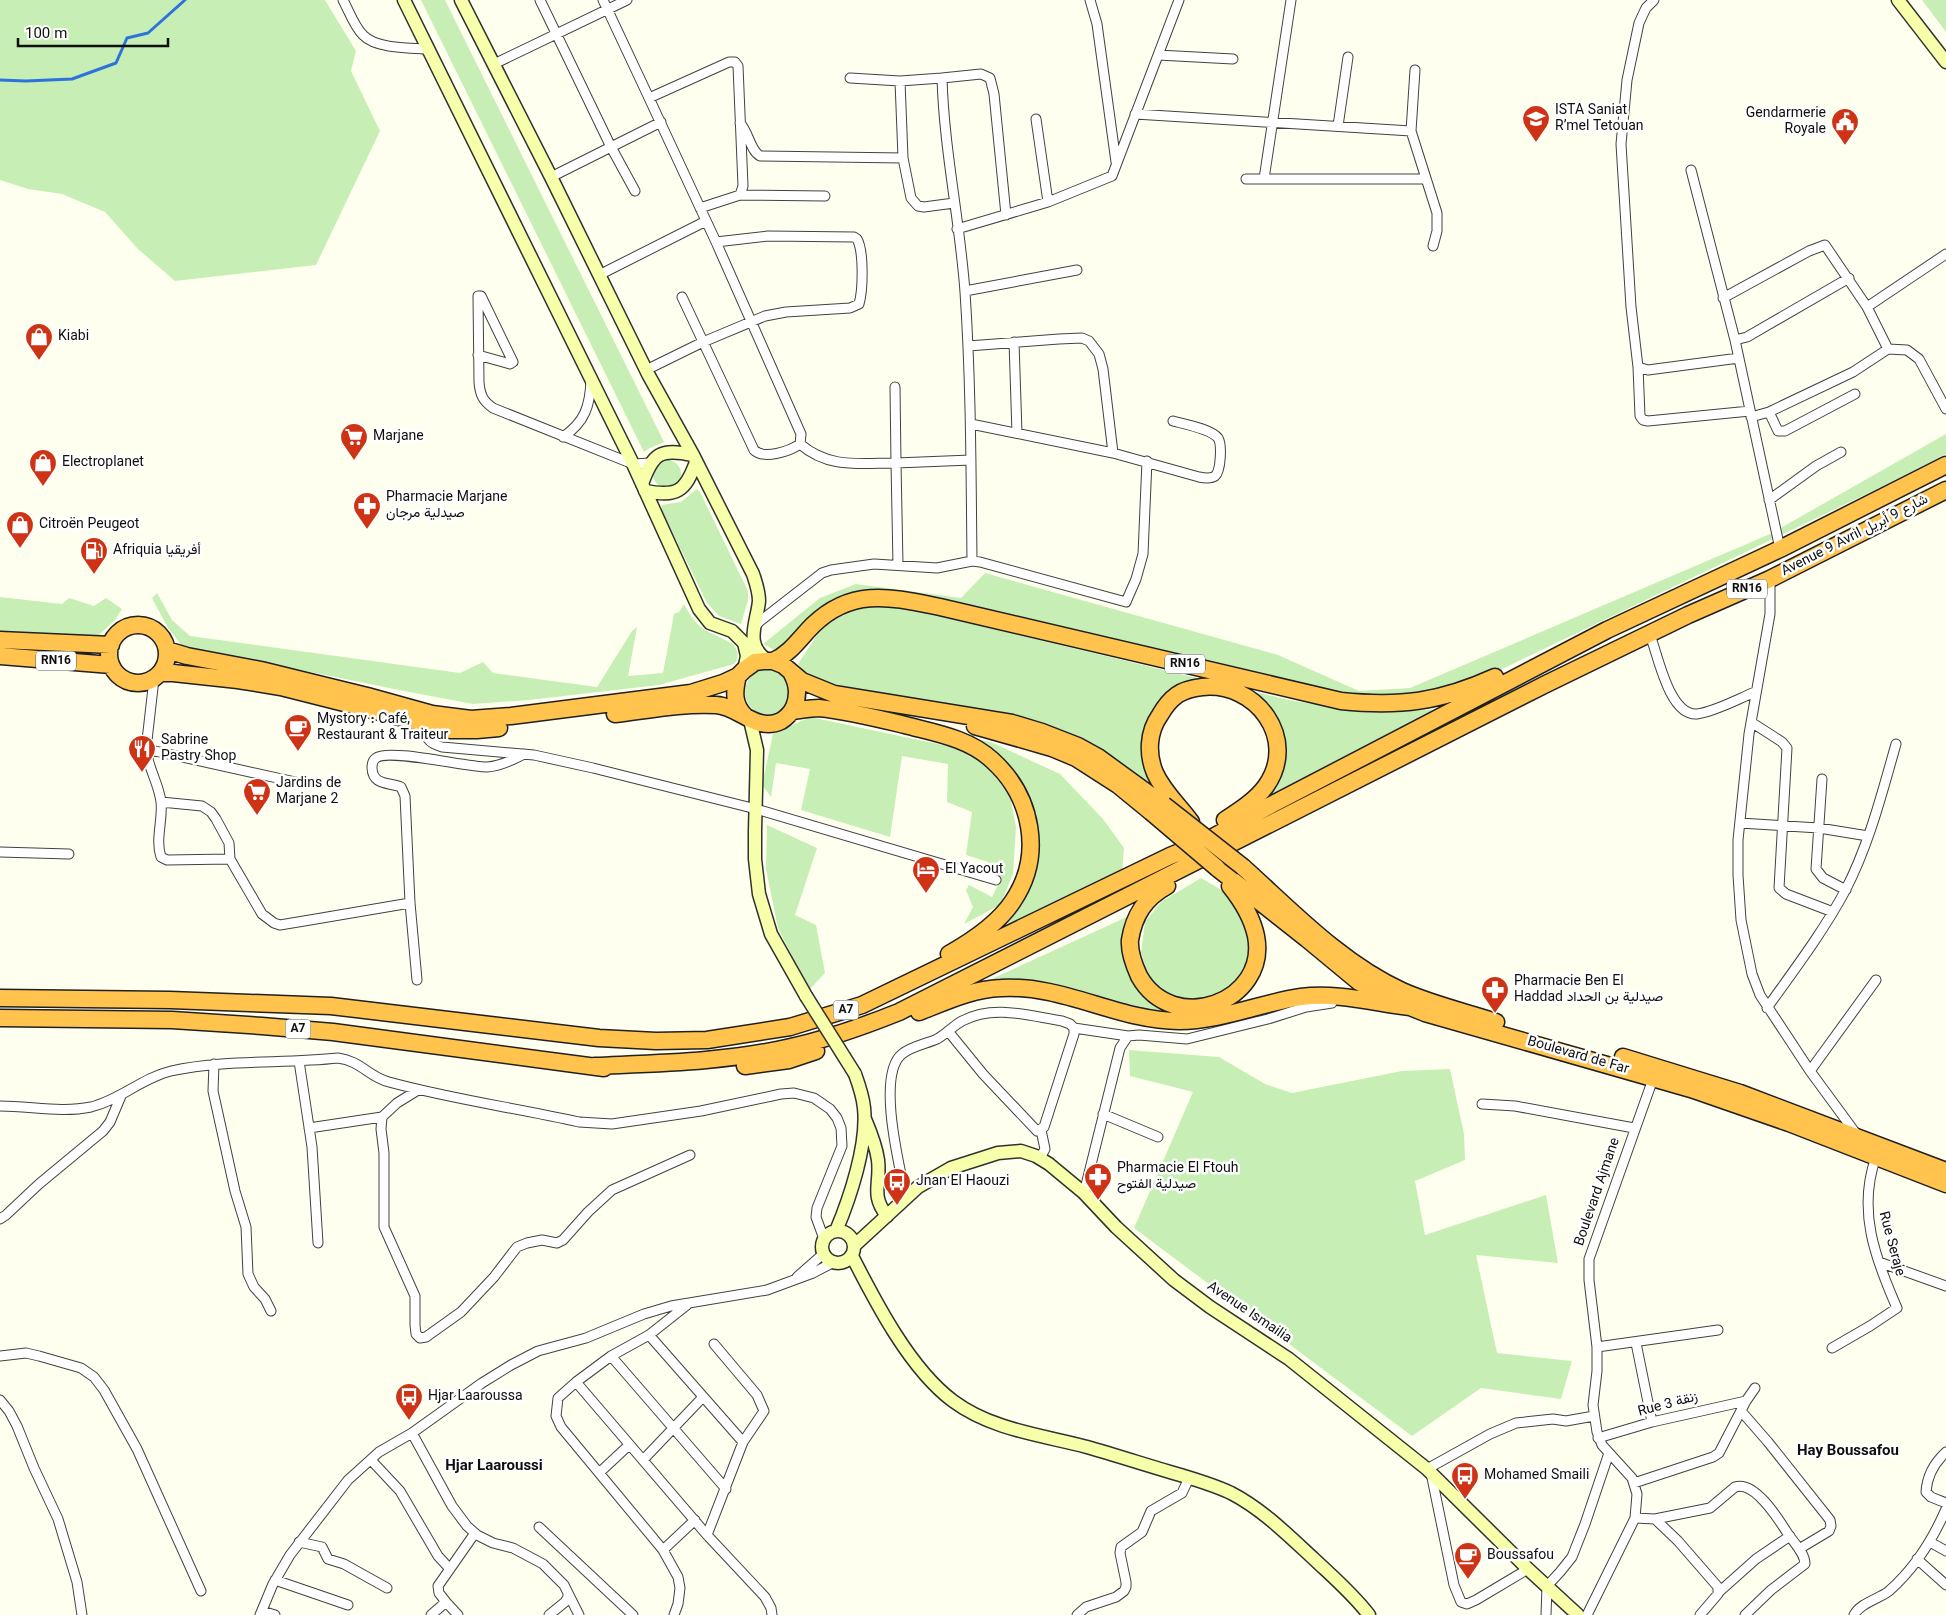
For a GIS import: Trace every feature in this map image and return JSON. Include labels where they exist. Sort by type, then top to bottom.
[{"type":"highway","name":"Avenue 9 Avril شارع 9 أبريل","points":[[1607,630],[1780,549],[1946,465]]},
{"type":"highway","name":"Avenue 9 Avril شارع 9 أبريل","points":[[1546,684],[1688,615],[1770,579],[1946,490]]},
{"type":"highway","name":"RN16","points":[[771,661],[788,652],[833,609],[862,598],[881,598],[973,614],[1314,696],[1341,701],[1382,704],[1421,702],[1462,691],[1511,670],[1589,632],[1607,630]]},
{"type":"highway","points":[[157,676],[167,658],[167,650],[159,634],[143,625],[128,627],[115,636],[109,655],[111,665],[115,672],[126,681],[140,684],[157,676],[173,672],[281,687],[451,730],[477,730],[700,705],[724,706],[757,723],[768,724]]},
{"type":"highway","name":"A7","points":[[0,998],[170,1000],[331,1006],[599,1038],[656,1041],[707,1040],[790,1027],[862,1005],[1170,856],[1204,842],[1607,630]]},
{"type":"highway","name":"RN16","points":[[0,640],[111,645]]},
{"type":"highway","name":"RN16","points":[[167,650],[187,656],[261,670],[432,714],[471,719],[511,716],[691,693],[718,686],[741,673],[755,662],[771,661],[783,665],[808,685],[834,694],[996,720],[1042,732],[1078,746],[1098,757],[1158,808],[1217,868],[1242,901],[1256,937],[1256,957],[1250,974],[1244,984],[1218,1003],[1204,1008],[1184,1008],[1161,1000],[1145,986],[1133,964],[1130,942],[1135,918],[1148,901],[1161,890],[1439,748],[1531,696],[1546,684]]},
{"type":"highway","name":"RN16","points":[[0,656],[111,665]]},
{"type":"highway","points":[[741,673],[734,692],[741,712],[750,720]]},
{"type":"highway","points":[[792,674],[798,692],[792,711]]},
{"type":"highway","name":"A7","points":[[0,1018],[172,1020],[262,1026],[334,1032],[595,1066],[730,1058],[791,1048],[869,1024],[899,1012],[1546,684]]},
{"type":"highway","points":[[1170,856],[1253,800],[1266,786],[1275,764],[1276,740],[1273,727],[1256,703],[1242,693],[1217,686],[1197,687],[1176,696],[1158,717],[1150,736],[1150,751],[1154,772],[1166,794],[1182,810],[1198,832]]},
{"type":"highway","name":"RN16","points":[[768,724],[783,719],[792,711],[830,706],[979,727],[1052,748],[1076,758],[1198,832]]},
{"type":"highway","points":[[599,1038],[695,1032],[796,1020],[844,1003],[918,971],[962,946],[996,921],[1013,901],[1026,876],[1032,846],[1029,818],[1022,800],[1007,777],[991,759],[968,744],[934,732],[858,714],[819,708]]},
{"type":"highway","name":"Boulevard de Far","points":[[1198,832],[1243,867],[1332,946],[1358,966],[1402,991],[1496,1022],[1740,1093],[1946,1171]]},
{"type":"highway","name":"Boulevard de Far","points":[[1217,868],[1307,938],[1359,982],[1410,1007],[1690,1089],[1789,1123],[1946,1184]]},
{"type":"highway","points":[[595,1066],[618,1071],[673,1072],[789,1060],[971,992],[1002,987],[1040,990],[1145,1018],[1180,1021],[1226,1015],[1303,997],[1339,997],[1410,1007]]},
{"type":"street","points":[[343,0],[359,30],[367,38],[393,46],[429,49]]},
{"type":"street","points":[[404,0],[633,464],[699,609],[710,622],[732,631],[744,643],[748,656],[741,673]]},
{"type":"street","points":[[461,0],[646,370],[753,574],[757,585],[759,601],[753,631],[755,646],[759,653],[771,661]]},
{"type":"street","points":[[540,0],[611,147],[635,191]]},
{"type":"street","points":[[603,0],[716,242],[801,434],[800,444]]},
{"type":"street","points":[[494,64],[627,0]]},
{"type":"street","points":[[1090,0],[1097,24],[1116,164]]},
{"type":"street","points":[[957,229],[1048,202],[1112,176],[1179,0]]},
{"type":"street","points":[[1264,179],[1291,0]]},
{"type":"street","points":[[1654,0],[1646,8],[1639,23],[1628,80],[1621,135],[1631,307],[1638,367],[1640,416],[1643,420],[1648,421],[1769,412],[1853,372],[1888,349],[1907,350],[1919,359],[1946,409]]},
{"type":"street","points":[[1898,0],[1946,62]]},
{"type":"street","points":[[1158,55],[1233,59]]},
{"type":"street","points":[[1338,126],[1348,57]]},
{"type":"street","points":[[649,98],[713,68],[729,62],[735,62],[739,69],[743,186],[740,195]]},
{"type":"street","points":[[1415,70],[1411,131],[1437,213],[1438,222],[1433,246]]},
{"type":"street","points":[[850,78],[900,81],[981,74],[990,78],[994,94],[1006,215]]},
{"type":"street","points":[[942,78],[965,291],[971,424],[972,561]]},
{"type":"street","points":[[900,81],[903,158],[909,190],[914,202],[924,207],[954,203]]},
{"type":"street","points":[[1136,114],[1411,131]]},
{"type":"street","points":[[1036,119],[1048,202]]},
{"type":"street","points":[[551,177],[660,122]]},
{"type":"street","points":[[740,123],[748,135],[755,152],[760,156],[903,158]]},
{"type":"street","points":[[1691,170],[1735,340],[1780,549]]},
{"type":"street","points":[[1246,179],[1426,179]]},
{"type":"street","points":[[700,208],[740,195],[825,196]]},
{"type":"street","points":[[599,275],[706,221]]},
{"type":"street","points":[[646,370],[750,321],[772,314],[858,306],[861,298],[862,279],[860,243],[857,239],[847,236],[768,236],[716,242]]},
{"type":"street","points":[[1723,298],[1825,244],[1867,307],[1888,349]]},
{"type":"street","points":[[1867,307],[1946,254]]},
{"type":"street","points":[[965,291],[1077,270]]},
{"type":"street","points":[[1735,340],[1746,336],[1849,278]]},
{"type":"street","points":[[478,355],[510,364],[513,362],[479,295],[478,355],[480,390],[486,403],[493,408],[633,464],[650,463]]},
{"type":"street","points":[[682,297],[754,450],[757,453],[766,454],[788,450],[800,444]]},
{"type":"street","points":[[968,346],[1082,338],[1089,342],[1099,354],[1103,368],[1113,453]]},
{"type":"street","points":[[1014,342],[1016,434]]},
{"type":"street","points":[[1638,367],[1648,370],[1739,358]]},
{"type":"street","points":[[563,437],[575,429],[582,420],[590,398],[591,378]]},
{"type":"street","points":[[895,387],[898,566]]},
{"type":"street","points":[[1769,412],[1778,431],[1785,431],[1855,394]]},
{"type":"street","points":[[971,424],[1147,461],[1199,478],[1215,476],[1218,471],[1220,451],[1217,437],[1174,420]]},
{"type":"street","points":[[800,444],[819,457],[839,463],[971,460]]},
{"type":"street","points":[[644,487],[650,463],[657,456],[667,452],[694,459]]},
{"type":"street","points":[[1769,500],[1816,466],[1841,452]]},
{"type":"street","points":[[644,487],[665,494],[681,489],[688,482],[694,459]]},
{"type":"street","points":[[753,631],[759,622],[822,573],[842,567],[859,565],[937,568],[972,561],[991,564],[1126,602],[1136,579],[1143,554],[1147,461]]},
{"type":"street","points":[[1770,579],[1770,614],[1755,692],[1740,824],[1738,875],[1740,920],[1752,974],[1767,1008],[1857,1136]]},
{"type":"street","points":[[759,601],[764,607],[777,608]]},
{"type":"street","points":[[1650,635],[1674,702],[1686,711],[1696,714],[1755,692]]},
{"type":"street","points":[[157,676],[146,749],[161,802],[160,853],[163,859],[191,861],[230,859]]},
{"type":"street","points":[[750,720],[757,750],[755,859],[759,894],[766,920],[771,934],[806,996],[855,1074],[862,1099],[864,1118],[860,1154],[847,1205],[842,1239]]},
{"type":"street","points":[[1751,722],[1786,746],[1783,826],[1778,881],[1780,890],[1833,912]]},
{"type":"street","points":[[424,723],[424,735],[428,742],[433,745],[460,750],[524,754],[584,766],[756,809],[996,880]]},
{"type":"street","points":[[757,750],[768,724]]},
{"type":"street","points":[[1767,1008],[1804,956],[1846,890],[1868,836],[1896,744]]},
{"type":"street","points":[[146,749],[300,782]]},
{"type":"street","points":[[417,980],[410,903],[404,792],[401,787],[380,783],[375,778],[372,765],[374,759],[382,755],[397,755],[485,767],[503,763],[524,754]]},
{"type":"street","points":[[1822,779],[1817,871],[1823,878],[1846,890]]},
{"type":"street","points":[[161,802],[191,804],[207,808],[216,818],[226,836],[230,848],[230,859],[262,914],[274,924],[280,925],[410,903]]},
{"type":"street","points":[[1740,824],[1819,828],[1868,836]]},
{"type":"street","points":[[0,852],[69,854]]},
{"type":"street","points":[[1810,1071],[1876,980]]},
{"type":"street","points":[[906,1198],[890,1115],[892,1074],[897,1059],[902,1054],[937,1039],[962,1021],[988,1013],[1007,1011],[1070,1024],[1074,1028],[1128,1036],[1140,1035],[1187,1039],[1321,1004],[1372,1002]]},
{"type":"street","points":[[1040,1158],[1045,1149],[1041,1130],[1044,1127],[1056,1091],[1074,1034],[1074,1028]]},
{"type":"street","points":[[948,1031],[983,1074],[1034,1130],[1041,1130]]},
{"type":"street","points":[[1084,1193],[1120,1048],[1128,1036]]},
{"type":"street","points":[[0,1106],[61,1110],[91,1107],[121,1096],[147,1080],[170,1072],[214,1064],[338,1058],[350,1060],[384,1081],[418,1090],[579,1122],[598,1124],[612,1124],[701,1112],[781,1094],[804,1094],[814,1098],[830,1109],[837,1118],[841,1128],[842,1146],[819,1202],[816,1217],[842,1239],[871,1294],[919,1367],[951,1400],[968,1411],[1003,1427],[1087,1447],[1189,1478],[1231,1494],[1258,1510],[1357,1599],[1369,1615]]},
{"type":"street","points":[[299,1061],[309,1128],[318,1243]]},
{"type":"street","points":[[214,1064],[213,1091],[235,1191],[246,1227],[248,1274],[271,1311]]},
{"type":"street","name":"Boulevard Ajmane","points":[[1634,1483],[1629,1474],[1598,1438],[1593,1405],[1597,1371],[1597,1348],[1589,1280],[1589,1259],[1653,1079]]},
{"type":"street","points":[[309,1128],[382,1117],[398,1103],[418,1090]]},
{"type":"street","points":[[0,1219],[103,1131],[110,1122],[121,1096]]},
{"type":"street","points":[[1482,1104],[1515,1106],[1634,1128]]},
{"type":"street","points":[[1103,1114],[1158,1137]]},
{"type":"street","points":[[382,1117],[384,1227],[415,1296],[416,1334],[420,1338],[426,1337],[460,1312],[494,1277],[517,1247],[542,1240],[557,1243],[563,1240],[588,1212],[612,1190],[690,1155]]},
{"type":"street","points":[[864,1118],[872,1135],[878,1162],[877,1194],[883,1220]]},
{"type":"street","name":"Avenue Ismailia","points":[[832,1260],[842,1239],[883,1220],[932,1177],[951,1168],[998,1153],[1020,1152],[1040,1158],[1084,1193],[1116,1227],[1174,1280],[1210,1307],[1289,1358],[1429,1471],[1528,1569],[1578,1615]]},
{"type":"street","name":"Rue Seraje","points":[[1832,1348],[1897,1308],[1879,1262],[1870,1230],[1867,1203],[1869,1182],[1876,1157]]},
{"type":"street","points":[[842,1239],[822,1249],[871,1294]]},
{"type":"street","points":[[275,1615],[261,1613],[275,1580],[299,1542],[348,1480],[379,1452],[412,1433],[482,1383],[538,1351],[586,1338],[644,1314],[671,1306],[755,1293],[795,1279],[832,1260]]},
{"type":"street","points":[[1879,1262],[1946,1286]]},
{"type":"street","points":[[674,1615],[678,1604],[680,1588],[678,1577],[663,1550],[561,1427],[556,1416],[558,1398],[576,1382],[611,1356],[649,1334],[688,1304]]},
{"type":"street","points":[[1597,1348],[1718,1330]]},
{"type":"street","points":[[649,1334],[743,1442]]},
{"type":"street","points":[[1636,1343],[1652,1422]]},
{"type":"street","points":[[708,1535],[743,1442],[764,1411],[756,1395],[714,1344]]},
{"type":"street","points":[[0,1356],[26,1353],[81,1368],[94,1377],[137,1449],[201,1591]]},
{"type":"street","points":[[611,1356],[726,1489]]},
{"type":"street","points":[[576,1382],[708,1535],[765,1597],[771,1608],[772,1615]]},
{"type":"street","points":[[1587,1615],[1635,1518],[1637,1494],[1634,1483],[1716,1455],[1723,1448],[1746,1401],[1755,1388]]},
{"type":"street","points":[[643,1460],[703,1397]]},
{"type":"street","points":[[0,1400],[9,1411],[17,1426],[58,1519],[77,1582],[82,1615]]},
{"type":"street","name":"Rue 3 زنقة","points":[[1598,1438],[1652,1422],[1746,1401]]},
{"type":"street","points":[[1741,1411],[1830,1520],[1831,1526],[1829,1531],[1799,1549]]},
{"type":"street","points":[[1528,1569],[1476,1600],[1467,1604],[1461,1602],[1454,1585],[1429,1471],[1490,1434],[1516,1423],[1540,1419],[1566,1421],[1594,1416]]},
{"type":"street","points":[[412,1433],[456,1512],[475,1533],[493,1543],[513,1548],[543,1564],[564,1585],[579,1615]]},
{"type":"street","points":[[599,1473],[629,1444]]},
{"type":"street","points":[[1546,1615],[1547,1586],[1572,1557],[1609,1452]]},
{"type":"street","points":[[1946,1452],[1942,1462],[1929,1475],[1926,1492],[1928,1495],[1946,1503]]},
{"type":"street","points":[[371,1460],[400,1491],[438,1556],[450,1569]]},
{"type":"street","points":[[1077,1615],[1086,1607],[1116,1597],[1124,1591],[1126,1582],[1120,1553],[1121,1547],[1142,1532],[1151,1511],[1182,1493],[1189,1478]]},
{"type":"street","points":[[1635,1518],[1655,1519],[1710,1508],[1734,1487],[1740,1486],[1748,1488],[1765,1502],[1773,1510],[1799,1549],[1804,1557],[1805,1564],[1771,1590],[1745,1615]]},
{"type":"street","points":[[1854,1615],[1860,1608],[1888,1591],[1917,1559],[1930,1542],[1946,1509]]},
{"type":"street","points":[[1655,1519],[1713,1581],[1719,1592]]},
{"type":"street","points":[[663,1550],[695,1520]]},
{"type":"street","points":[[539,1527],[633,1615]]},
{"type":"street","points":[[458,1615],[439,1593],[438,1588],[475,1533]]},
{"type":"street","points":[[1700,1615],[1719,1592],[1756,1560],[1790,1536]]},
{"type":"street","points":[[299,1542],[322,1547],[328,1559],[344,1564],[386,1588]]},
{"type":"street","points":[[1930,1542],[1946,1551]]},
{"type":"street","points":[[1917,1559],[1946,1585]]},
{"type":"street","points":[[275,1580],[348,1605]]},
{"type":"street","points":[[549,1615],[565,1602],[568,1593]]},
{"type":"street","points":[[431,1615],[446,1602]]},
{"type":"green space","points":[[0,0],[325,0],[356,51],[351,71],[380,131],[316,265],[175,281],[138,249],[105,212],[62,194],[28,189],[0,180]]},
{"type":"green space","points":[[421,0],[445,0],[664,442],[644,452]]},
{"type":"green space","points":[[1922,0],[1946,0],[1946,32]]},
{"type":"green space","points":[[1946,434],[1946,454],[1473,683],[1441,691],[1379,698],[1306,691],[867,596],[778,652],[763,644],[820,598],[856,584],[961,598],[985,573],[1278,655],[1359,691],[1410,688],[1770,534]]},
{"type":"green space","points":[[667,460],[677,464],[681,474],[677,484],[667,488],[657,484],[653,474],[657,464]]},
{"type":"green space","points":[[697,489],[748,591],[748,600],[741,624],[719,616],[707,603],[661,509],[662,505],[681,502]]},
{"type":"green space","points":[[157,593],[172,620],[190,636],[460,673],[483,662],[493,673],[597,687],[632,631],[637,627],[628,676],[663,673],[674,614],[679,612],[684,604],[700,626],[733,644],[738,657],[734,664],[659,685],[529,700],[473,704],[182,646],[168,628],[152,598]]},
{"type":"green space","points":[[0,597],[62,604],[69,598],[94,606],[106,598],[122,609],[115,620],[97,637],[0,634]]},
{"type":"green space","points":[[873,605],[909,609],[1289,700],[1381,712],[1445,709],[1383,737],[1269,795],[1281,772],[1285,740],[1275,716],[1257,697],[1199,687],[1172,704],[1152,735],[1161,793],[1102,751],[1028,719],[810,680],[798,664],[821,629],[852,609]]},
{"type":"green space","points":[[763,669],[773,669],[787,679],[791,692],[787,705],[781,711],[773,715],[763,715],[749,705],[745,697],[745,687],[755,673]]},
{"type":"green space","points":[[810,717],[952,747],[981,760],[1010,795],[1016,827],[1013,874],[1000,905],[964,924],[973,907],[966,890],[969,885],[992,897],[1000,881],[988,862],[966,855],[972,812],[947,802],[948,764],[902,756],[890,837],[801,810],[810,769],[776,763],[771,797],[762,785],[773,734]]},
{"type":"green space","points":[[963,735],[993,743],[1060,774],[1103,819],[1124,848],[1122,873],[992,934],[1022,905],[1034,874],[1039,849],[1037,815],[1021,781],[997,754]]},
{"type":"green space","points":[[767,825],[817,848],[795,915],[816,925],[825,973],[809,990],[778,928],[766,869]]},
{"type":"green space","points":[[1201,878],[1230,895],[1245,923],[1252,946],[1251,964],[1225,994],[1190,1002],[1169,995],[1150,981],[1141,953],[1145,922],[1161,902]]},
{"type":"green space","points":[[1129,916],[1123,940],[1131,979],[1153,1005],[1175,1017],[972,988]]},
{"type":"green space","points":[[1129,1050],[1219,1057],[1265,1084],[1292,1093],[1402,1071],[1450,1069],[1464,1134],[1465,1160],[1415,1181],[1425,1235],[1546,1195],[1558,1263],[1476,1255],[1497,1353],[1572,1361],[1561,1399],[1481,1388],[1412,1436],[1134,1228],[1193,1092],[1130,1076]]},
{"type":"waterway","points":[[0,80],[72,79],[116,63],[127,38],[148,33],[185,0]]},
{"type":"place","name":"ISTA Saniat R’mel Tetouan","points":[[1536,143]]},
{"type":"place","name":"Gendarmerie Royale","points":[[1845,146]]},
{"type":"place","name":"Kiabi","points":[[39,361]]},
{"type":"place","name":"Marjane","points":[[354,461]]},
{"type":"place","name":"Electroplanet","points":[[43,487]]},
{"type":"place","name":"Pharmacie Marjane صيدلية مرجان","points":[[367,530]]},
{"type":"place","name":"Citroën Peugeot","points":[[20,549]]},
{"type":"place","name":"Afriquia أفريقيا","points":[[94,575]]},
{"type":"place","name":"Mystory : Café, Restaurant & Traiteur","points":[[298,752]]},
{"type":"place","name":"Sabrine Pastry Shop","points":[[142,773]]},
{"type":"place","name":"Jardins de Marjane 2","points":[[257,816]]},
{"type":"place","name":"El Yacout","points":[[926,894]]},
{"type":"place","name":"Pharmacie Ben El Haddad صيدلية بن الحداد","points":[[1495,1014]]},
{"type":"place","name":"Pharmacie El Ftouh صيدلية الفتوح","points":[[1098,1201]]},
{"type":"place","name":"Jnan El Haouzi","points":[[897,1206]]},
{"type":"place","name":"Hjar Laaroussa","points":[[409,1421]]},
{"type":"place","name":"Mohamed Smaili","points":[[1465,1500]]},
{"type":"place","name":"Boussafou","points":[[1468,1580]]},
{"type":"district","name":"Hay Boussafou","points":[[1848,1451]]},
{"type":"district","name":"Hjar Laaroussi","points":[[494,1466]]}]
